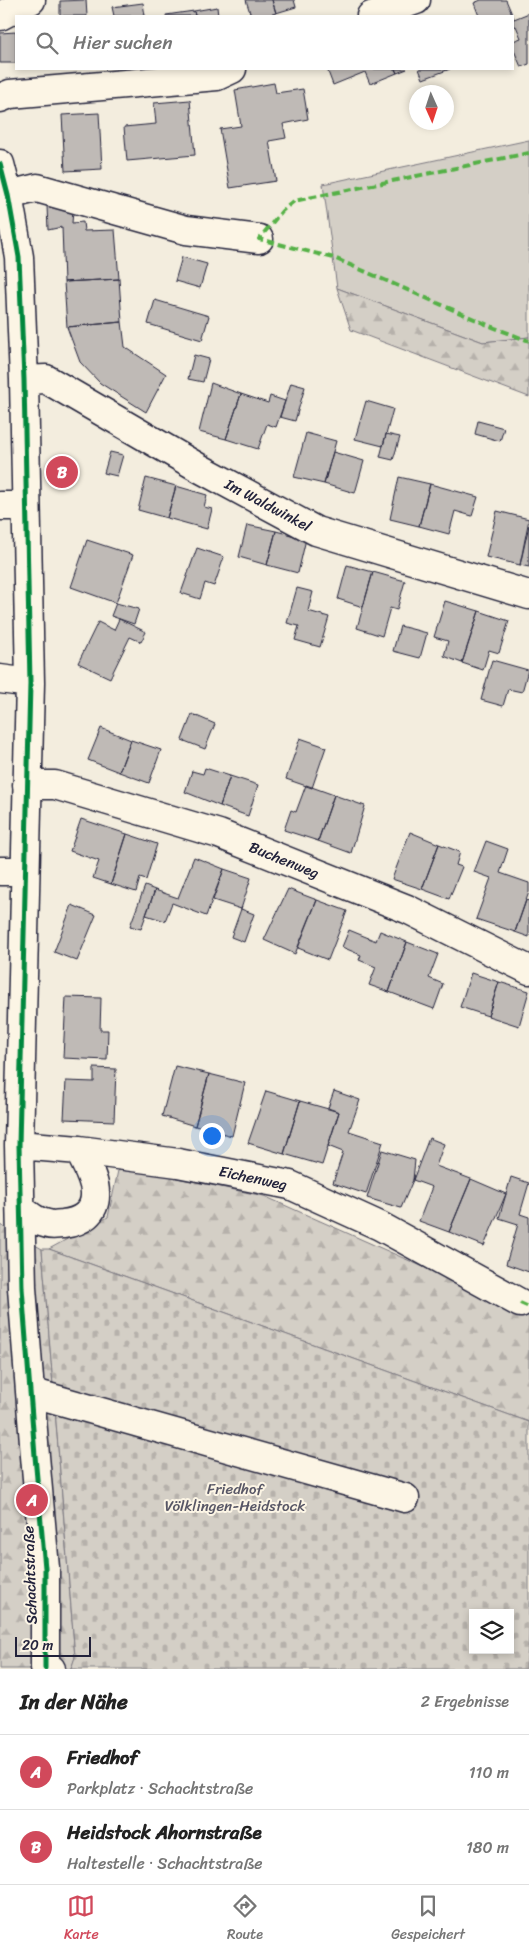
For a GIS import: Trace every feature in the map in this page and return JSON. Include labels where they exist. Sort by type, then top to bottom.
[{"type":"street","points":[[0,16],[31,0]]},
{"type":"street","points":[[374,15],[416,0]]},
{"type":"street","points":[[0,98],[10,94],[217,76],[230,70]]},
{"type":"street","name":"Schachtstraße","points":[[0,164],[8,195],[19,257],[24,380],[13,506],[30,683],[27,784],[13,871],[11,1033],[21,1209],[22,1288],[46,1568],[48,1668]]},
{"type":"street","points":[[8,195],[37,188],[186,230],[258,239]]},
{"type":"street","name":"Im Waldwinkel","points":[[24,380],[46,379],[201,469],[316,531],[529,595]]},
{"type":"street","points":[[0,679],[30,683]]},
{"type":"street","name":"Buchenweg","points":[[27,784],[55,785],[219,834],[407,910],[529,970]]},
{"type":"street","name":"Eichenweg","points":[[18,1145],[79,1150],[178,1163],[290,1185],[380,1226],[520,1304]]},
{"type":"street","points":[[21,1209],[36,1221],[50,1225],[74,1223],[87,1216],[93,1207],[96,1194],[93,1179],[79,1150]]},
{"type":"street","points":[[30,1392],[405,1498]]},
{"type":"green space","points":[[529,140],[529,337],[483,342],[337,288],[323,184]]},
{"type":"green space","points":[[337,288],[483,342],[529,337],[529,397],[351,330]]},
{"type":"green space","points":[[119,1166],[264,1196],[529,1314],[529,1422],[49,1249],[108,1217]]},
{"type":"green space","points":[[0,1225],[42,1249],[75,1658],[71,1669],[0,1669]]},
{"type":"green space","name":"Friedhof Völklingen-Heidstock","points":[[42,1249],[49,1249],[529,1422],[529,1636],[526,1669],[71,1669],[75,1657]]},
{"type":"building","points":[[86,0],[87,15],[60,15],[60,1]]},
{"type":"building","points":[[246,0],[272,0],[276,13],[251,15]]},
{"type":"building","points":[[272,0],[294,0],[296,7],[276,13]]},
{"type":"building","points":[[481,0],[506,0],[513,15],[479,15],[474,3]]},
{"type":"building","points":[[143,3],[145,15],[114,15],[112,7]]},
{"type":"building","points":[[217,7],[218,15],[195,15],[194,11]]},
{"type":"building","points":[[194,11],[195,15],[166,15]]},
{"type":"building","points":[[529,13],[529,64],[521,67],[514,50],[514,41],[521,38],[516,26],[514,27],[514,19]]},
{"type":"building","points":[[15,32],[15,63],[0,63],[0,33]]},
{"type":"building","points":[[327,70],[396,70],[397,73],[370,84],[365,72],[333,85]]},
{"type":"building","points":[[419,70],[447,70],[423,79]]},
{"type":"building","points":[[274,83],[276,93],[303,89],[308,119],[283,124],[286,138],[269,141],[276,181],[230,188],[220,129],[241,126],[235,90]]},
{"type":"building","points":[[190,100],[195,155],[127,161],[124,127],[156,124],[154,103]]},
{"type":"building","points":[[99,113],[102,169],[65,171],[62,115]]},
{"type":"building","points":[[47,206],[73,210],[72,223],[83,222],[84,231],[115,230],[119,279],[64,282],[62,227],[48,230]]},
{"type":"building","points":[[182,257],[207,264],[200,288],[175,281]]},
{"type":"building","points":[[119,279],[122,322],[67,327],[64,282]]},
{"type":"building","points":[[155,300],[209,316],[202,340],[148,324]]},
{"type":"building","points":[[122,322],[125,347],[166,374],[146,412],[100,383],[80,362],[67,327]]},
{"type":"building","points":[[194,355],[209,359],[203,382],[188,379]]},
{"type":"building","points":[[211,383],[241,394],[226,439],[199,432]]},
{"type":"building","points":[[291,383],[305,387],[295,421],[280,417]]},
{"type":"building","points":[[241,394],[268,403],[270,396],[285,401],[276,427],[267,424],[258,449],[226,439]]},
{"type":"building","points":[[366,401],[393,409],[383,446],[355,439]]},
{"type":"building","points":[[478,421],[504,428],[500,441],[475,434]]},
{"type":"building","points":[[306,433],[336,441],[324,484],[294,477]]},
{"type":"building","points":[[386,434],[400,437],[393,460],[380,457]]},
{"type":"building","points":[[110,452],[123,455],[117,476],[104,473]]},
{"type":"building","points":[[333,452],[364,461],[355,493],[324,484]]},
{"type":"building","points":[[399,477],[430,484],[419,526],[390,519]]},
{"type":"building","points":[[146,478],[176,486],[167,518],[138,510]]},
{"type":"building","points":[[430,484],[478,497],[472,516],[455,511],[449,534],[419,526]]},
{"type":"building","points":[[176,486],[207,495],[204,507],[212,509],[207,529],[167,518]]},
{"type":"building","points":[[497,511],[529,519],[520,565],[486,557]]},
{"type":"building","points":[[247,525],[276,531],[267,565],[239,557]]},
{"type":"building","points":[[529,525],[529,567],[520,565]]},
{"type":"building","points":[[276,531],[306,539],[298,573],[267,565]]},
{"type":"building","points":[[87,540],[133,555],[116,603],[71,587]]},
{"type":"building","points":[[197,548],[224,557],[214,586],[205,583],[200,599],[181,593]]},
{"type":"building","points":[[347,565],[373,572],[363,607],[338,599]]},
{"type":"building","points":[[373,572],[405,581],[397,610],[390,608],[382,636],[357,628]]},
{"type":"building","points":[[297,588],[313,592],[308,611],[329,617],[320,647],[295,640],[299,626],[287,623]]},
{"type":"building","points":[[445,601],[479,611],[462,663],[444,656],[448,641],[434,637]]},
{"type":"building","points":[[116,603],[139,609],[134,624],[111,616]]},
{"type":"building","points":[[479,611],[509,621],[499,653],[489,650],[483,670],[462,663]]},
{"type":"building","points":[[119,619],[146,632],[141,642],[130,637],[110,678],[78,663],[98,622],[114,630]]},
{"type":"building","points":[[400,626],[427,633],[420,658],[393,651]]},
{"type":"building","points":[[492,660],[528,670],[522,692],[508,689],[503,706],[481,700]]},
{"type":"building","points":[[192,714],[215,724],[205,749],[182,740]]},
{"type":"building","points":[[101,728],[131,740],[119,772],[88,760]]},
{"type":"building","points":[[300,738],[326,747],[312,788],[286,779]]},
{"type":"building","points":[[131,740],[161,750],[149,783],[119,772]]},
{"type":"building","points":[[205,768],[230,776],[220,806],[185,792],[192,771],[203,774]]},
{"type":"building","points":[[230,776],[258,785],[248,816],[220,806]]},
{"type":"building","points":[[306,785],[334,795],[318,841],[284,830],[291,810],[296,812]]},
{"type":"building","points":[[334,795],[365,806],[351,853],[318,841]]},
{"type":"building","points":[[81,819],[127,834],[111,884],[93,878],[99,861],[70,851]]},
{"type":"building","points":[[410,832],[439,844],[422,889],[392,879]]},
{"type":"building","points":[[127,834],[157,844],[146,880],[140,878],[136,892],[111,884]]},
{"type":"building","points":[[486,841],[508,849],[500,873],[529,883],[529,892],[515,932],[476,919],[491,878],[474,872]]},
{"type":"building","points":[[439,844],[460,852],[456,865],[462,867],[449,899],[422,889]]},
{"type":"building","points":[[194,857],[224,869],[206,916],[172,903],[165,921],[146,915],[155,890],[178,898]]},
{"type":"building","points":[[224,869],[251,878],[241,909],[213,900]]},
{"type":"building","points":[[145,886],[155,890],[141,929],[130,926]]},
{"type":"building","points":[[288,889],[317,900],[295,954],[264,940]]},
{"type":"building","points":[[317,900],[347,911],[328,960],[298,948]]},
{"type":"building","points":[[526,900],[529,901],[529,937],[515,932]]},
{"type":"building","points":[[72,905],[96,915],[77,961],[54,952]]},
{"type":"building","points":[[241,909],[254,914],[244,942],[231,937]]},
{"type":"building","points":[[349,930],[376,941],[380,931],[407,942],[389,992],[369,985],[376,967],[359,960],[361,955],[342,947]]},
{"type":"building","points":[[407,942],[438,954],[429,978],[443,984],[434,1009],[389,992]]},
{"type":"building","points":[[471,973],[499,982],[488,1016],[460,1007]]},
{"type":"building","points":[[499,982],[529,991],[519,1026],[488,1016]]},
{"type":"building","points":[[66,997],[101,998],[100,1030],[108,1030],[107,1060],[63,1058]]},
{"type":"building","points":[[175,1066],[209,1074],[195,1126],[162,1116]]},
{"type":"building","points":[[94,1068],[116,1069],[114,1121],[64,1119],[66,1081],[94,1082]]},
{"type":"building","points":[[209,1074],[245,1083],[232,1136],[195,1126]]},
{"type":"building","points":[[266,1091],[300,1101],[284,1154],[248,1143]]},
{"type":"building","points":[[334,1091],[360,1100],[349,1131],[383,1142],[366,1194],[333,1183],[343,1152],[328,1146],[339,1112],[328,1108]]},
{"type":"building","points":[[300,1101],[339,1112],[322,1165],[284,1154]]},
{"type":"building","points":[[429,1138],[444,1144],[436,1166],[471,1179],[449,1232],[419,1221],[432,1187],[413,1180]]},
{"type":"building","points":[[382,1150],[415,1160],[413,1180],[401,1208],[367,1198]]},
{"type":"building","points":[[511,1177],[529,1183],[520,1214],[529,1217],[529,1272],[506,1264],[518,1224],[499,1218]]},
{"type":"building","points":[[471,1179],[506,1194],[484,1246],[449,1232]]},
{"type":"marked path","points":[[529,153],[294,201],[282,211],[259,239],[334,258],[529,341]]},
{"type":"marked path","points":[[520,1303],[529,1307]]},
{"type":"cycle path","points":[[0,164],[8,195],[19,257],[24,380],[30,683],[19,1145],[22,1288],[45,1568],[45,1668]]},
{"type":"place","name":"Heidstock Ahornstraße","points":[[62,472]]},
{"type":"place","name":"Friedhof","points":[[32,1500]]}]
